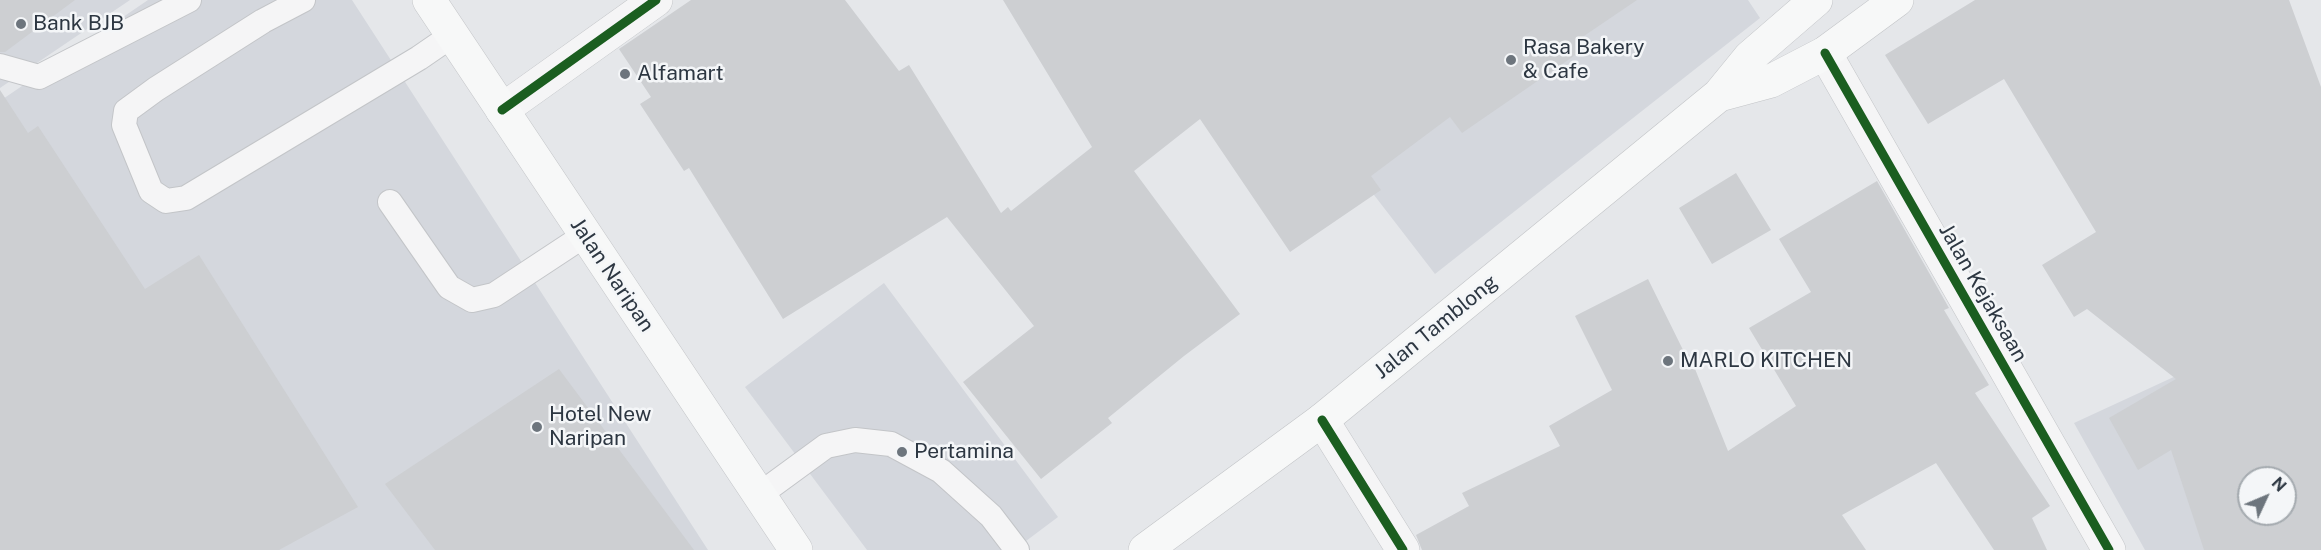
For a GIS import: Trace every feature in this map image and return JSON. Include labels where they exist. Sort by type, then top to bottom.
[{"type":"main road","name":"Jalan Naripan","points":[[429,0],[796,550]]},
{"type":"main road","name":"Jalan Tamblong","points":[[1719,95],[1771,81],[1825,53],[1897,0]]},
{"type":"main road","name":"Jalan Tamblong","points":[[1145,550],[1322,420],[1719,95],[1750,57],[1802,4]]},
{"type":"street","points":[[502,110],[656,0]]},
{"type":"street","name":"Jalan Kejaksaan","points":[[1825,53],[2109,550]]},
{"type":"street","points":[[1322,420],[1403,550]]},
{"type":"lane","points":[[0,66],[39,77],[189,0]]},
{"type":"lane","points":[[303,0],[263,21],[165,82],[126,111],[124,124],[151,190],[166,201],[186,198],[419,58],[451,36]]},
{"type":"lane","points":[[390,202],[448,287],[472,300],[494,295],[585,234]]},
{"type":"lane","points":[[759,495],[826,446],[855,440],[891,444],[941,471],[991,516],[1017,550]]},
{"type":"shaded area","points":[[0,0],[130,0],[0,88]]},
{"type":"shaded area","points":[[148,0],[352,0],[708,550],[167,550],[0,101]]},
{"type":"shaded area","points":[[1228,0],[1748,0],[1760,18],[1435,274],[1256,42]]},
{"type":"shaded area","name":"Pertamina","points":[[884,283],[1058,517],[1014,550],[867,550],[745,387]]},
{"type":"shaded area","points":[[2321,309],[2321,550],[2145,550],[2074,423]]},
{"type":"building","name":"Bank BJB","points":[[0,0],[75,0],[5,52],[0,52]]},
{"type":"building","points":[[691,0],[845,0],[899,71],[909,65],[1001,213],[1008,207],[1011,211],[1092,147],[1003,0],[1637,0],[1578,40],[1584,49],[1462,133],[1450,117],[1371,176],[1381,190],[1290,252],[1200,119],[1134,171],[1240,314],[1108,418],[1112,423],[1041,479],[963,382],[1034,326],[947,217],[783,319],[689,168],[684,171],[640,104],[651,97],[619,49]]},
{"type":"building","points":[[1975,0],[2289,0],[2321,87],[2321,550],[2204,550],[2171,450],[2138,470],[2109,418],[2176,379],[2087,309],[2074,317],[2042,265],[2096,232],[2004,79],[1928,124],[1885,55]]},
{"type":"building","points":[[0,90],[28,133],[38,126],[145,289],[199,255],[358,507],[279,550],[0,550]]},
{"type":"building","points":[[1736,173],[1771,230],[1712,264],[1679,208]]},
{"type":"building","points":[[1877,181],[1949,308],[1944,310],[1989,385],[1975,393],[2050,506],[2032,518],[2047,550],[1994,550],[1936,463],[1842,515],[1866,550],[1422,550],[1416,535],[1469,506],[1462,493],[1560,446],[1549,426],[1612,390],[1575,316],[1648,279],[1686,356],[1689,354],[1728,451],[1796,406],[1749,328],[1811,292],[1779,239]]},
{"type":"building","name":"Hotel New Naripan","points":[[559,369],[694,550],[435,550],[385,484]]},
{"type":"cycle path","points":[[502,110],[656,0]]},
{"type":"cycle path","points":[[1825,53],[2109,550]]},
{"type":"cycle path","points":[[1322,420],[1403,550]]},
{"type":"place","name":"Bank BJB","points":[[21,24]]},
{"type":"place","name":"Rasa Bakery & Cafe","points":[[1511,60]]},
{"type":"place","name":"Alfamart","points":[[625,74]]},
{"type":"place","name":"MARLO KITCHEN","points":[[1668,361]]},
{"type":"place","name":"Hotel New Naripan","points":[[537,427]]},
{"type":"place","name":"Pertamina","points":[[902,452]]}]
